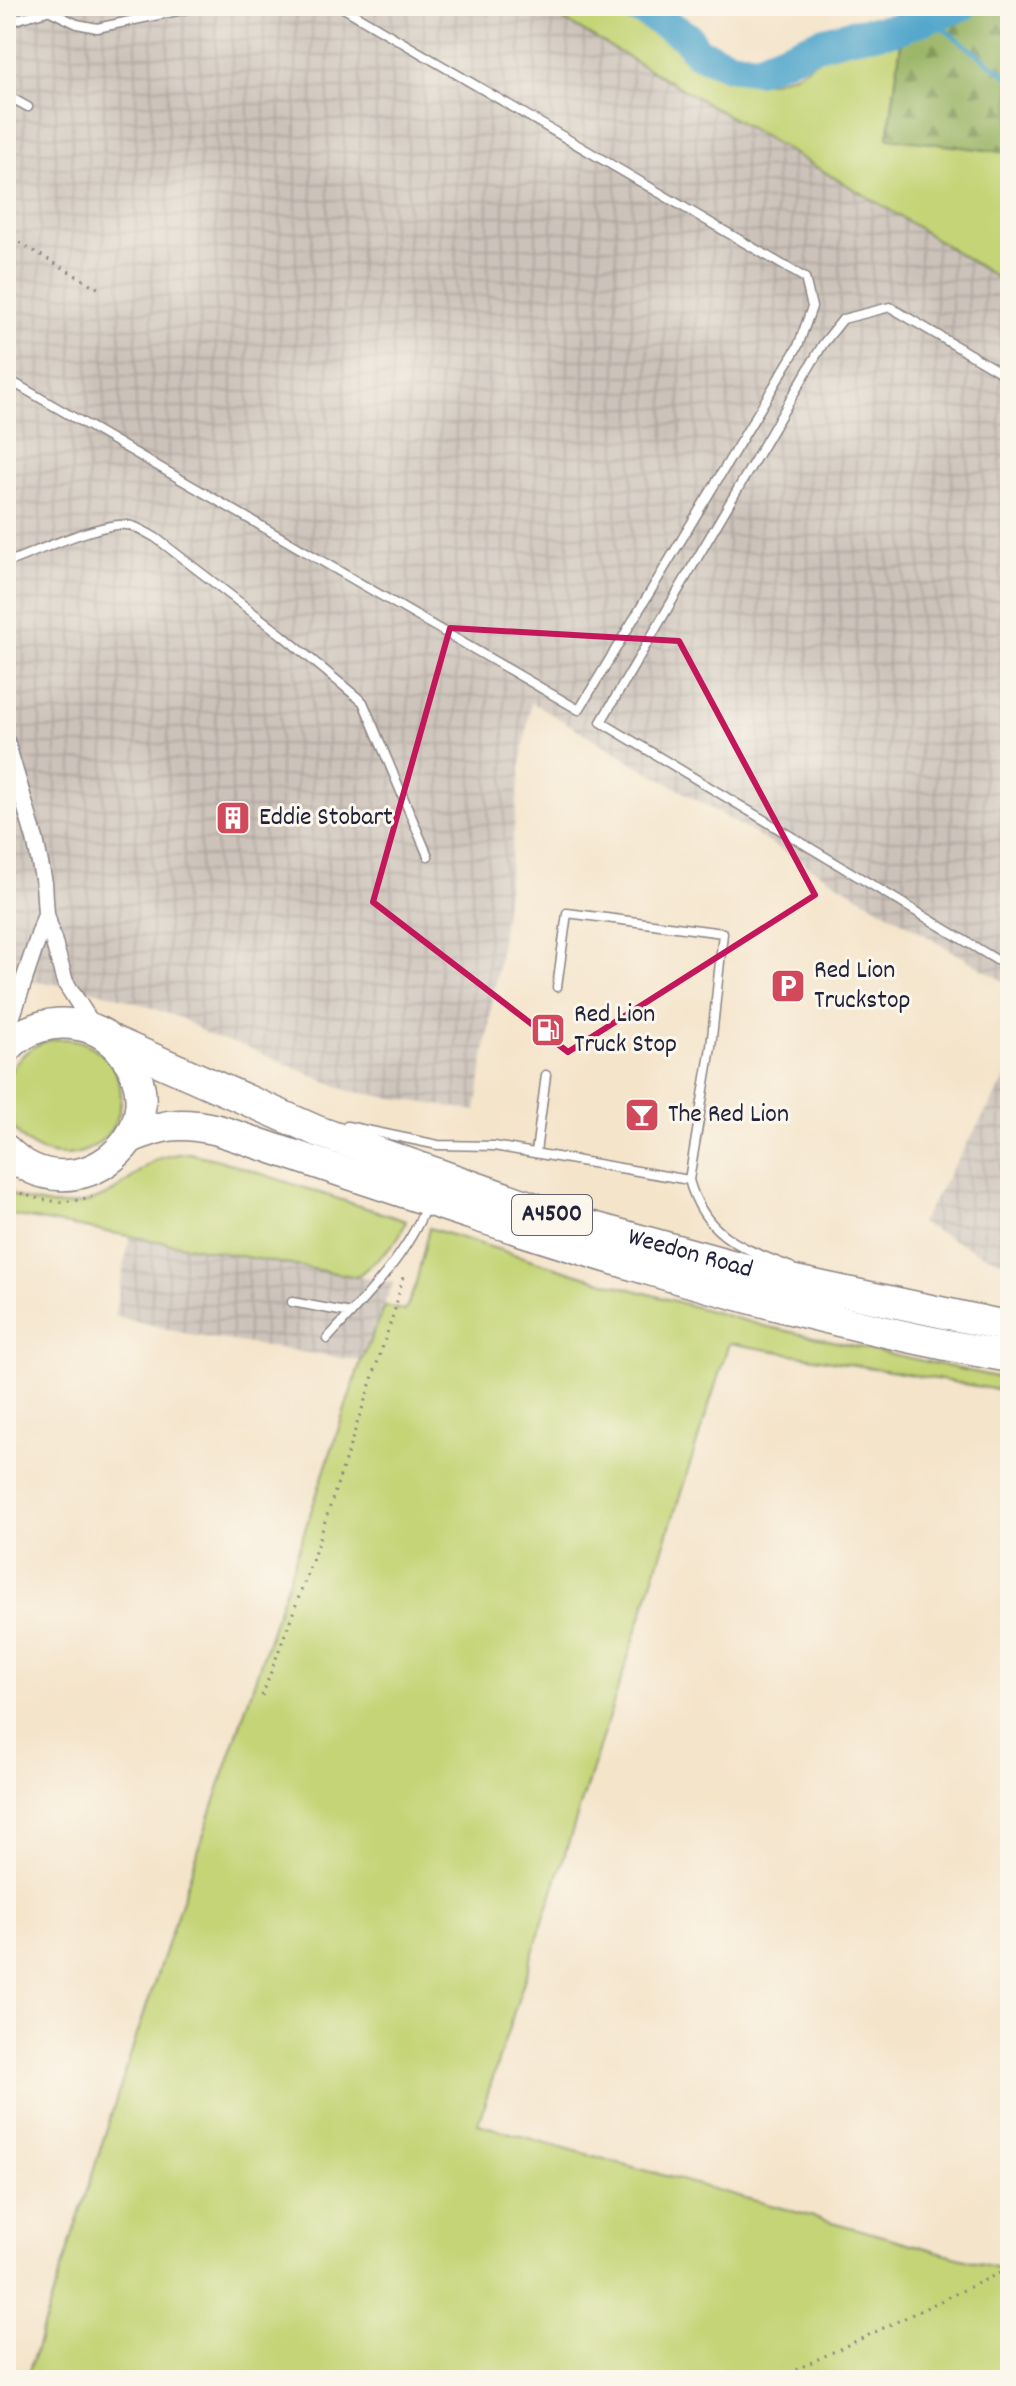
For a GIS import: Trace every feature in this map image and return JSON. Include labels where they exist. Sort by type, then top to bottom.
[{"type":"highway","name":"A4500","points":[[6,1049],[23,1034],[42,1026],[64,1023],[104,1036]]},
{"type":"highway","name":"Weedon Road","points":[[104,1036],[238,1098],[403,1163],[571,1221],[767,1275],[1010,1327]]},
{"type":"highway","points":[[104,1036],[129,1060],[139,1085],[139,1113],[130,1138]]},
{"type":"highway","name":"Weedon Road","points":[[130,1138],[159,1127],[192,1124],[218,1130],[428,1201],[664,1275],[831,1321],[1010,1357]]},
{"type":"highway","name":"A4500","points":[[10,1165],[48,1175],[77,1175],[103,1165],[130,1138]]},
{"type":"street","points":[[6,741],[35,839],[44,883],[46,914],[65,982],[104,1036]]},
{"type":"street","points":[[6,1034],[46,914]]},
{"type":"lane","points":[[6,25],[15,19],[61,6]]},
{"type":"lane","points":[[50,11],[77,24],[97,28],[201,6]]},
{"type":"lane","points":[[16,384],[579,710],[798,346],[812,307],[805,278],[340,6]]},
{"type":"lane","points":[[6,95],[28,107]]},
{"type":"lane","points":[[1010,378],[890,307],[843,319],[823,344],[601,722],[1010,968]]},
{"type":"lane","points":[[6,563],[102,528],[126,525],[156,538],[363,702],[428,856]]},
{"type":"lane","points":[[557,987],[567,913],[723,933],[711,1047],[689,1180],[695,1200],[707,1221],[726,1237],[799,1269]]},
{"type":"lane","points":[[536,1152],[546,1075]]},
{"type":"lane","points":[[238,1098],[311,1117]]},
{"type":"lane","points":[[340,1125],[438,1145],[494,1146],[689,1180]]},
{"type":"lane","points":[[327,1339],[378,1284],[421,1219],[428,1201]]},
{"type":"lane","points":[[813,1275],[881,1301]]},
{"type":"lane","points":[[292,1302],[351,1313]]},
{"type":"path","points":[[6,235],[101,290]]},
{"type":"path","points":[[10,1165],[37,1200],[61,1202],[87,1198],[97,1193]]},
{"type":"path","points":[[262,1696],[310,1567],[395,1309],[406,1265]]},
{"type":"path","points":[[774,2380],[1010,2268]]},
{"type":"highlighted area","points":[[450,628],[679,641],[815,895],[568,1052],[373,902]]},
{"type":"shaded area","points":[[6,6],[540,6],[888,209],[1010,286],[1010,985],[531,702],[499,959],[476,1111],[349,1091],[244,1046],[210,1036],[183,1019],[114,995],[52,983],[6,981]]},
{"type":"shaded area","points":[[1010,1071],[1010,1264],[979,1253],[920,1223]]},
{"type":"shaded area","points":[[130,1236],[393,1283],[361,1361],[192,1335],[114,1316]]},
{"type":"green space","points":[[540,6],[591,6],[629,20],[731,80],[770,82],[797,73],[826,55],[862,45],[901,43],[888,137],[1010,153],[1010,286],[888,209]]},
{"type":"green space","points":[[982,6],[1010,6],[1010,153],[888,138],[901,43]]},
{"type":"green space","points":[[63,1039],[85,1043],[104,1056],[117,1075],[121,1097],[117,1119],[104,1138],[85,1151],[63,1155],[41,1151],[22,1138],[9,1119],[5,1097],[9,1075],[22,1056],[41,1043]]},
{"type":"green space","points":[[189,1153],[406,1221],[392,1246],[357,1277],[6,1214],[6,1192],[44,1204],[82,1203],[120,1187],[152,1162]]},
{"type":"green space","points":[[429,1228],[584,1276],[764,1326],[1010,1380],[1010,1392],[729,1343],[478,2124],[1005,2270],[1010,2254],[1010,2380],[26,2380],[361,1361],[385,1306],[405,1311],[415,1287]]},
{"type":"waterway","points":[[630,6],[687,37],[697,52],[729,65],[757,69],[821,43],[851,35],[893,30],[962,6]]},
{"type":"waterway","points":[[929,18],[1010,78]]},
{"type":"place","name":"Eddie Stobart","points":[[233,818]]},
{"type":"place","name":"Red Lion Truckstop","points":[[788,986]]},
{"type":"place","name":"Red Lion Truck Stop","points":[[548,1030]]},
{"type":"place","name":"The Red Lion","points":[[642,1115]]}]
